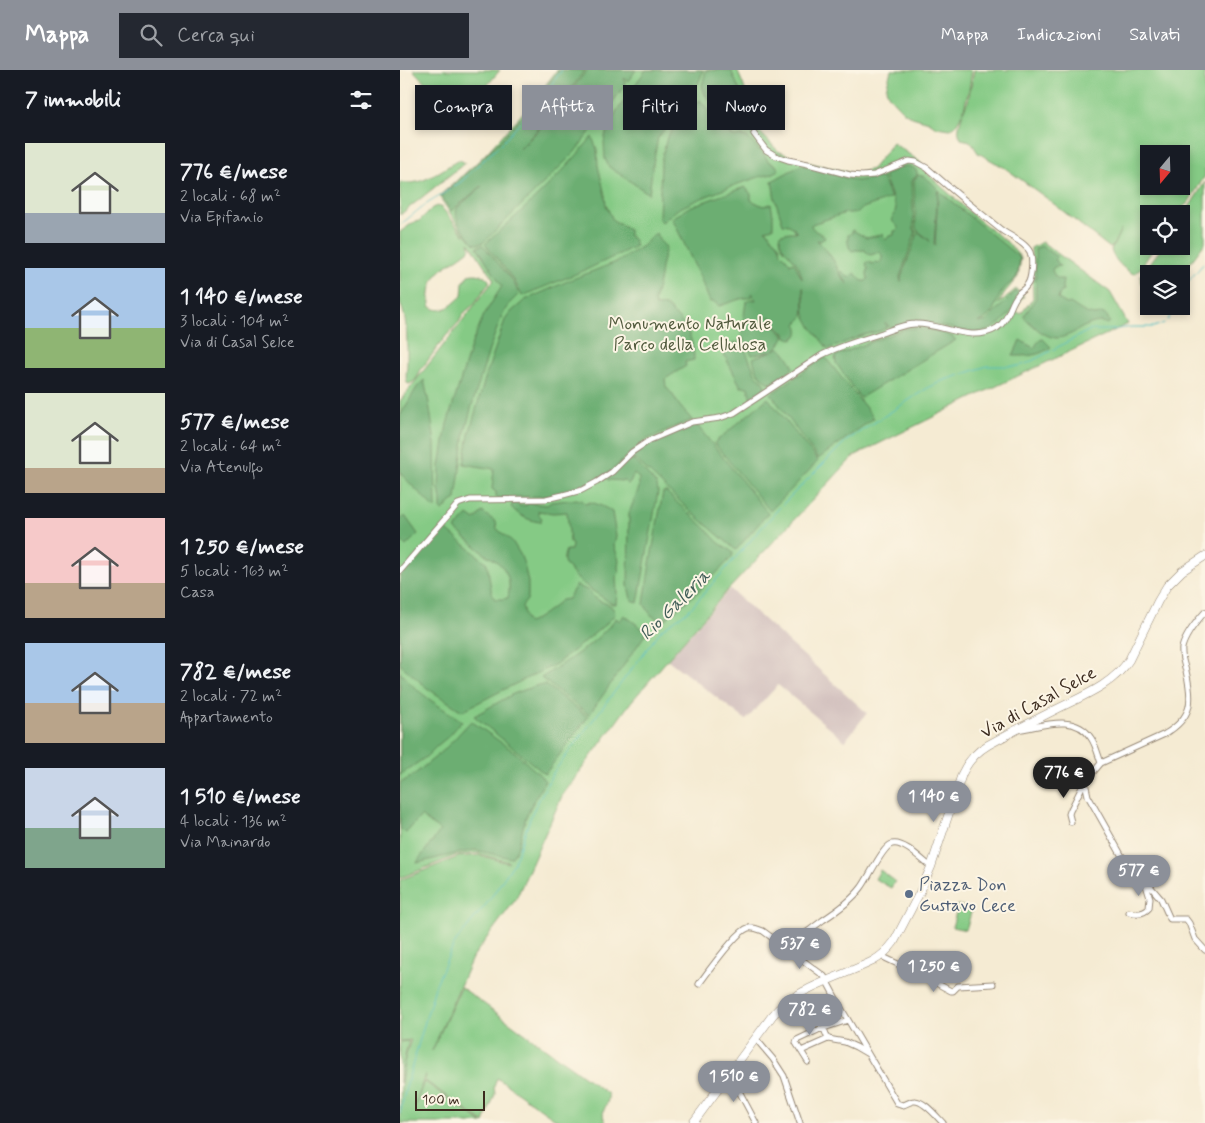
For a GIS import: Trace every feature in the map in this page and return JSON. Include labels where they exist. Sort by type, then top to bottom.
[{"type":"main road","name":"Via di Casal Selce","points":[[693,1123],[774,1014],[786,1002],[800,993],[870,962],[889,949],[931,867],[961,777],[974,755],[981,749],[1014,731],[1094,690],[1117,674],[1132,655],[1167,586],[1182,570],[1205,556]]},
{"type":"street","points":[[400,571],[458,504],[462,502],[546,498],[563,496],[582,490],[612,472],[632,452],[650,440],[692,422],[720,418],[734,413],[822,355],[838,347],[912,324],[980,333],[995,328],[1006,320],[1014,300],[1030,281],[1030,252],[927,168],[916,162],[909,161],[874,175],[850,175],[776,156],[766,150],[754,134]]},
{"type":"street","points":[[1071,822],[1070,811],[1085,782],[1101,763],[1165,734],[1185,715],[1190,705],[1191,693],[1182,650],[1193,627],[1205,612]]},
{"type":"street","points":[[1014,731],[1069,723],[1085,730],[1092,740],[1101,763]]},
{"type":"street","points":[[1085,782],[1088,796],[1122,858],[1161,899],[1170,919],[1187,920],[1195,939],[1205,950]]},
{"type":"street","points":[[786,948],[851,899],[863,886],[878,859],[889,846],[897,844],[904,846],[931,867]]},
{"type":"street","points":[[1129,912],[1139,914],[1147,911],[1149,908],[1150,898],[1144,879]]},
{"type":"street","points":[[699,984],[734,941],[747,929],[761,930],[823,974],[897,1103],[903,1105],[914,1101],[920,1102],[943,1123]]},
{"type":"street","points":[[881,956],[951,991],[956,986],[993,984]]},
{"type":"street","points":[[808,1062],[796,1043],[797,1040],[818,1030],[848,1020]]},
{"type":"street","points":[[824,1029],[828,1039]]},
{"type":"street","points":[[756,1038],[785,1078],[800,1123]]},
{"type":"street","points":[[801,1051],[828,1039],[845,1042],[868,1054]]},
{"type":"street","points":[[730,1074],[756,1123]]},
{"type":"shaded area","points":[[730,589],[867,713],[845,741],[778,685],[746,720],[668,660]]},
{"type":"green space","points":[[413,70],[500,70],[488,85],[428,85]]},
{"type":"green space","name":"Monumento Naturale Parco della Cellulosa","points":[[557,70],[737,70],[743,85],[707,85],[707,130],[758,130],[778,151],[799,160],[855,174],[872,169],[893,143],[919,161],[929,175],[974,216],[1008,243],[1021,258],[1018,277],[1005,292],[998,304],[1016,289],[1024,296],[1014,310],[1021,314],[1033,298],[1031,248],[1042,242],[1110,292],[1128,324],[854,456],[727,591],[631,702],[562,796],[516,899],[472,958],[432,1051],[461,987],[608,1094],[603,1114],[606,1123],[561,1123],[497,1078],[494,1087],[495,1094],[484,1123],[424,1080],[425,1074],[415,1106],[424,1081],[482,1123],[400,1123],[403,1070],[411,1040],[400,1041],[400,880],[458,857],[479,855],[509,862],[477,853],[455,856],[400,878],[400,401],[494,280],[469,242],[469,250],[435,277],[430,294],[430,306],[439,310],[447,308],[462,296],[463,283],[468,275],[482,275],[489,280],[489,283],[474,304],[464,313],[459,322],[446,336],[416,379],[409,384],[407,383],[406,332],[403,309],[400,303],[400,232],[414,222],[419,221],[432,208],[437,206],[442,208],[465,236],[439,196],[480,160],[507,130],[512,130],[512,125],[522,114],[522,130],[613,130],[613,85],[545,85]]},
{"type":"green space","points":[[559,70],[585,70],[574,85],[547,85]]},
{"type":"green space","points":[[587,70],[636,70],[628,81],[624,78],[623,88],[613,102],[613,85],[576,85]]},
{"type":"green space","points":[[646,70],[703,70],[697,85],[635,85]]},
{"type":"green space","points":[[706,70],[731,70],[737,85],[707,85],[707,97],[702,86]]},
{"type":"green space","points":[[891,70],[972,70],[963,112],[968,101],[974,70],[1205,70],[1205,176],[1185,205],[1140,205],[1140,255],[1149,255],[1143,265],[1140,265],[1140,269],[1134,274],[1117,261],[1111,250],[1113,246],[1110,248],[1005,168],[978,153],[970,141],[961,139],[959,129],[963,113],[956,125],[950,129],[936,127],[929,122],[912,117],[904,112],[889,96],[886,89]]},
{"type":"green space","points":[[700,100],[707,109],[707,130],[727,130],[734,137],[747,137],[769,162],[775,164],[779,170],[697,200],[678,209],[662,222],[659,219],[661,161],[667,137],[672,130],[697,130],[697,103]]},
{"type":"green space","points":[[623,102],[623,130],[664,130],[658,138],[649,194],[609,167],[605,159],[604,142],[606,133],[607,130],[613,130],[613,118]]},
{"type":"green space","points":[[522,117],[522,130],[537,130],[520,149],[538,130],[591,130],[574,153],[485,241],[475,244],[458,222],[456,213],[457,208],[482,186],[451,211],[441,196],[512,130]]},
{"type":"green space","points":[[592,137],[597,149],[598,166],[606,205],[613,220],[629,230],[629,236],[633,238],[636,246],[588,269],[522,296],[514,280],[485,244],[555,179]]},
{"type":"green space","points":[[460,160],[465,163],[400,215],[400,182],[408,183],[423,180]]},
{"type":"green space","points":[[801,165],[856,181],[882,177],[891,198],[863,208],[858,213],[846,213],[812,224],[811,226],[825,238],[820,241],[817,240],[831,257],[840,273],[842,271],[849,277],[855,273],[862,281],[866,281],[868,279],[867,262],[880,263],[882,255],[879,252],[871,255],[865,250],[852,251],[848,242],[848,235],[852,233],[852,230],[867,238],[883,234],[886,240],[889,236],[894,235],[894,231],[898,230],[898,227],[892,221],[896,208],[884,176],[901,167],[909,166],[917,171],[917,175],[912,180],[914,230],[916,231],[900,277],[901,282],[918,232],[930,241],[916,229],[914,180],[918,175],[927,178],[938,189],[934,245],[938,190],[1020,258],[1016,278],[1004,289],[989,316],[978,323],[987,321],[1016,291],[1022,296],[1012,311],[1000,323],[986,331],[968,332],[929,325],[891,328],[885,323],[888,327],[880,331],[863,335],[828,349],[805,315],[803,287],[803,317],[796,324],[798,327],[797,336],[792,339],[786,337],[785,333],[781,331],[769,316],[780,332],[784,334],[779,346],[773,351],[779,347],[793,365],[793,368],[771,384],[759,374],[753,358],[772,351],[752,355],[741,335],[746,302],[751,299],[756,300],[751,293],[752,296],[750,297],[719,306],[714,302],[710,302],[672,218],[692,206],[745,187],[751,194],[751,200],[763,206],[771,204],[773,228],[765,230],[777,242],[781,253],[789,264],[794,262],[802,279],[796,263],[783,247],[780,237],[781,234],[798,232],[789,225],[783,224],[775,199],[772,181]]},
{"type":"green space","points":[[1205,182],[1205,243],[1188,265],[1149,265],[1156,255],[1190,255],[1190,206]]},
{"type":"green space","points":[[656,233],[666,247],[654,302],[656,306],[667,307],[683,324],[689,335],[694,353],[694,360],[685,362],[686,366],[665,379],[666,387],[692,420],[644,441],[611,471],[588,486],[548,496],[496,498],[496,492],[492,489],[494,469],[464,464],[469,434],[487,372],[505,320],[525,300],[619,261],[642,246]]},
{"type":"green space","points":[[483,245],[513,281],[519,294],[503,313],[490,347],[465,432],[456,499],[443,511],[441,510],[439,488],[440,466],[447,424],[472,343],[484,315],[502,286],[477,247]]},
{"type":"green space","points":[[1041,246],[1057,257],[1055,259],[1060,266],[1054,267],[1052,270],[1057,278],[1063,279],[1062,288],[1064,291],[1060,293],[1058,299],[1067,304],[1070,303],[1089,314],[1098,315],[1102,313],[1107,316],[1110,322],[1108,324],[1102,322],[1089,324],[1067,336],[1056,338],[1039,331],[1026,320],[1024,316],[1036,298],[1035,249]]},
{"type":"green space","points":[[913,328],[948,334],[956,340],[860,398],[836,363],[835,356],[904,329]]},
{"type":"green space","points":[[1043,339],[1051,347],[1047,350],[1028,356],[1013,356],[1020,340],[1034,348]]},
{"type":"green space","points":[[741,340],[756,375],[765,385],[762,392],[751,400],[748,387],[741,387],[721,349],[730,349],[733,342],[737,343]]},
{"type":"green space","points":[[825,357],[874,418],[818,459],[771,394]]},
{"type":"green space","points":[[424,380],[435,443],[436,508],[400,473],[400,416],[417,387]]},
{"type":"green space","points":[[768,398],[818,461],[770,511],[714,443]]},
{"type":"green space","points":[[696,424],[768,513],[736,550],[689,510],[632,456],[652,441]]},
{"type":"green space","points":[[630,459],[635,461],[657,485],[658,492],[638,603],[631,599],[628,586],[629,513],[639,488],[639,478],[634,474],[628,484],[624,481],[608,480],[607,476],[622,463]]},
{"type":"green space","points":[[663,492],[667,492],[717,541],[733,553],[732,557],[700,590],[662,622],[651,615],[644,604]]},
{"type":"green space","points":[[582,500],[586,504],[590,502],[599,505],[612,512],[616,536],[614,546],[619,560],[619,573],[616,577],[616,604],[612,604],[589,588],[566,565],[564,561],[565,553],[566,550],[571,550],[572,545],[570,542],[567,512],[538,511],[542,518],[540,522],[524,517],[511,507],[512,504],[516,503],[520,506],[527,505],[528,503],[547,505],[551,502]]},
{"type":"green space","points":[[482,512],[496,522],[497,529],[512,541],[520,554],[528,582],[527,600],[522,606],[528,623],[545,613],[561,600],[568,599],[576,585],[589,591],[600,601],[610,605],[615,614],[608,622],[556,664],[462,711],[427,688],[400,664],[400,575],[443,527],[487,563],[492,595],[495,599],[508,598],[509,584],[506,572],[498,563],[455,529],[468,515],[475,520]]},
{"type":"green space","points":[[405,516],[418,534],[406,546],[400,540],[400,520]]},
{"type":"green space","points":[[624,615],[647,632],[589,715],[541,678],[581,651],[608,628],[616,618],[620,621]]},
{"type":"green space","points":[[400,672],[421,693],[462,721],[426,757],[400,775]]},
{"type":"green space","points":[[538,685],[546,685],[588,717],[545,774],[474,716],[513,694]]},
{"type":"green space","points":[[471,721],[516,753],[545,781],[528,812],[519,843],[511,858],[475,850],[417,863],[440,831],[421,816],[406,833],[400,829],[400,783],[411,777],[443,751]]},
{"type":"green space","points":[[880,870],[895,881],[891,888],[875,879]]},
{"type":"green space","points":[[958,905],[972,909],[966,930],[952,927]]},
{"type":"green space","points":[[409,1041],[406,1051],[400,1083],[400,1042]]},
{"type":"waterway","points":[[400,225],[422,207],[461,182],[503,142],[536,105],[562,70]]},
{"type":"waterway","name":"Rio Galeria","points":[[1190,279],[1205,262]]},
{"type":"waterway","name":"Rio Galeria","points":[[1168,320],[1170,315]]},
{"type":"waterway","name":"Rio Galeria","points":[[400,1114],[436,984],[453,946],[488,902],[514,863],[532,813],[553,773],[662,629],[691,608],[781,506],[846,441],[926,389],[942,381],[987,366],[1018,366],[1026,364],[1088,331],[1154,327],[1164,323]]},
{"type":"place","name":"Piazza Don Gustavo Cece","points":[[909,894]]}]
